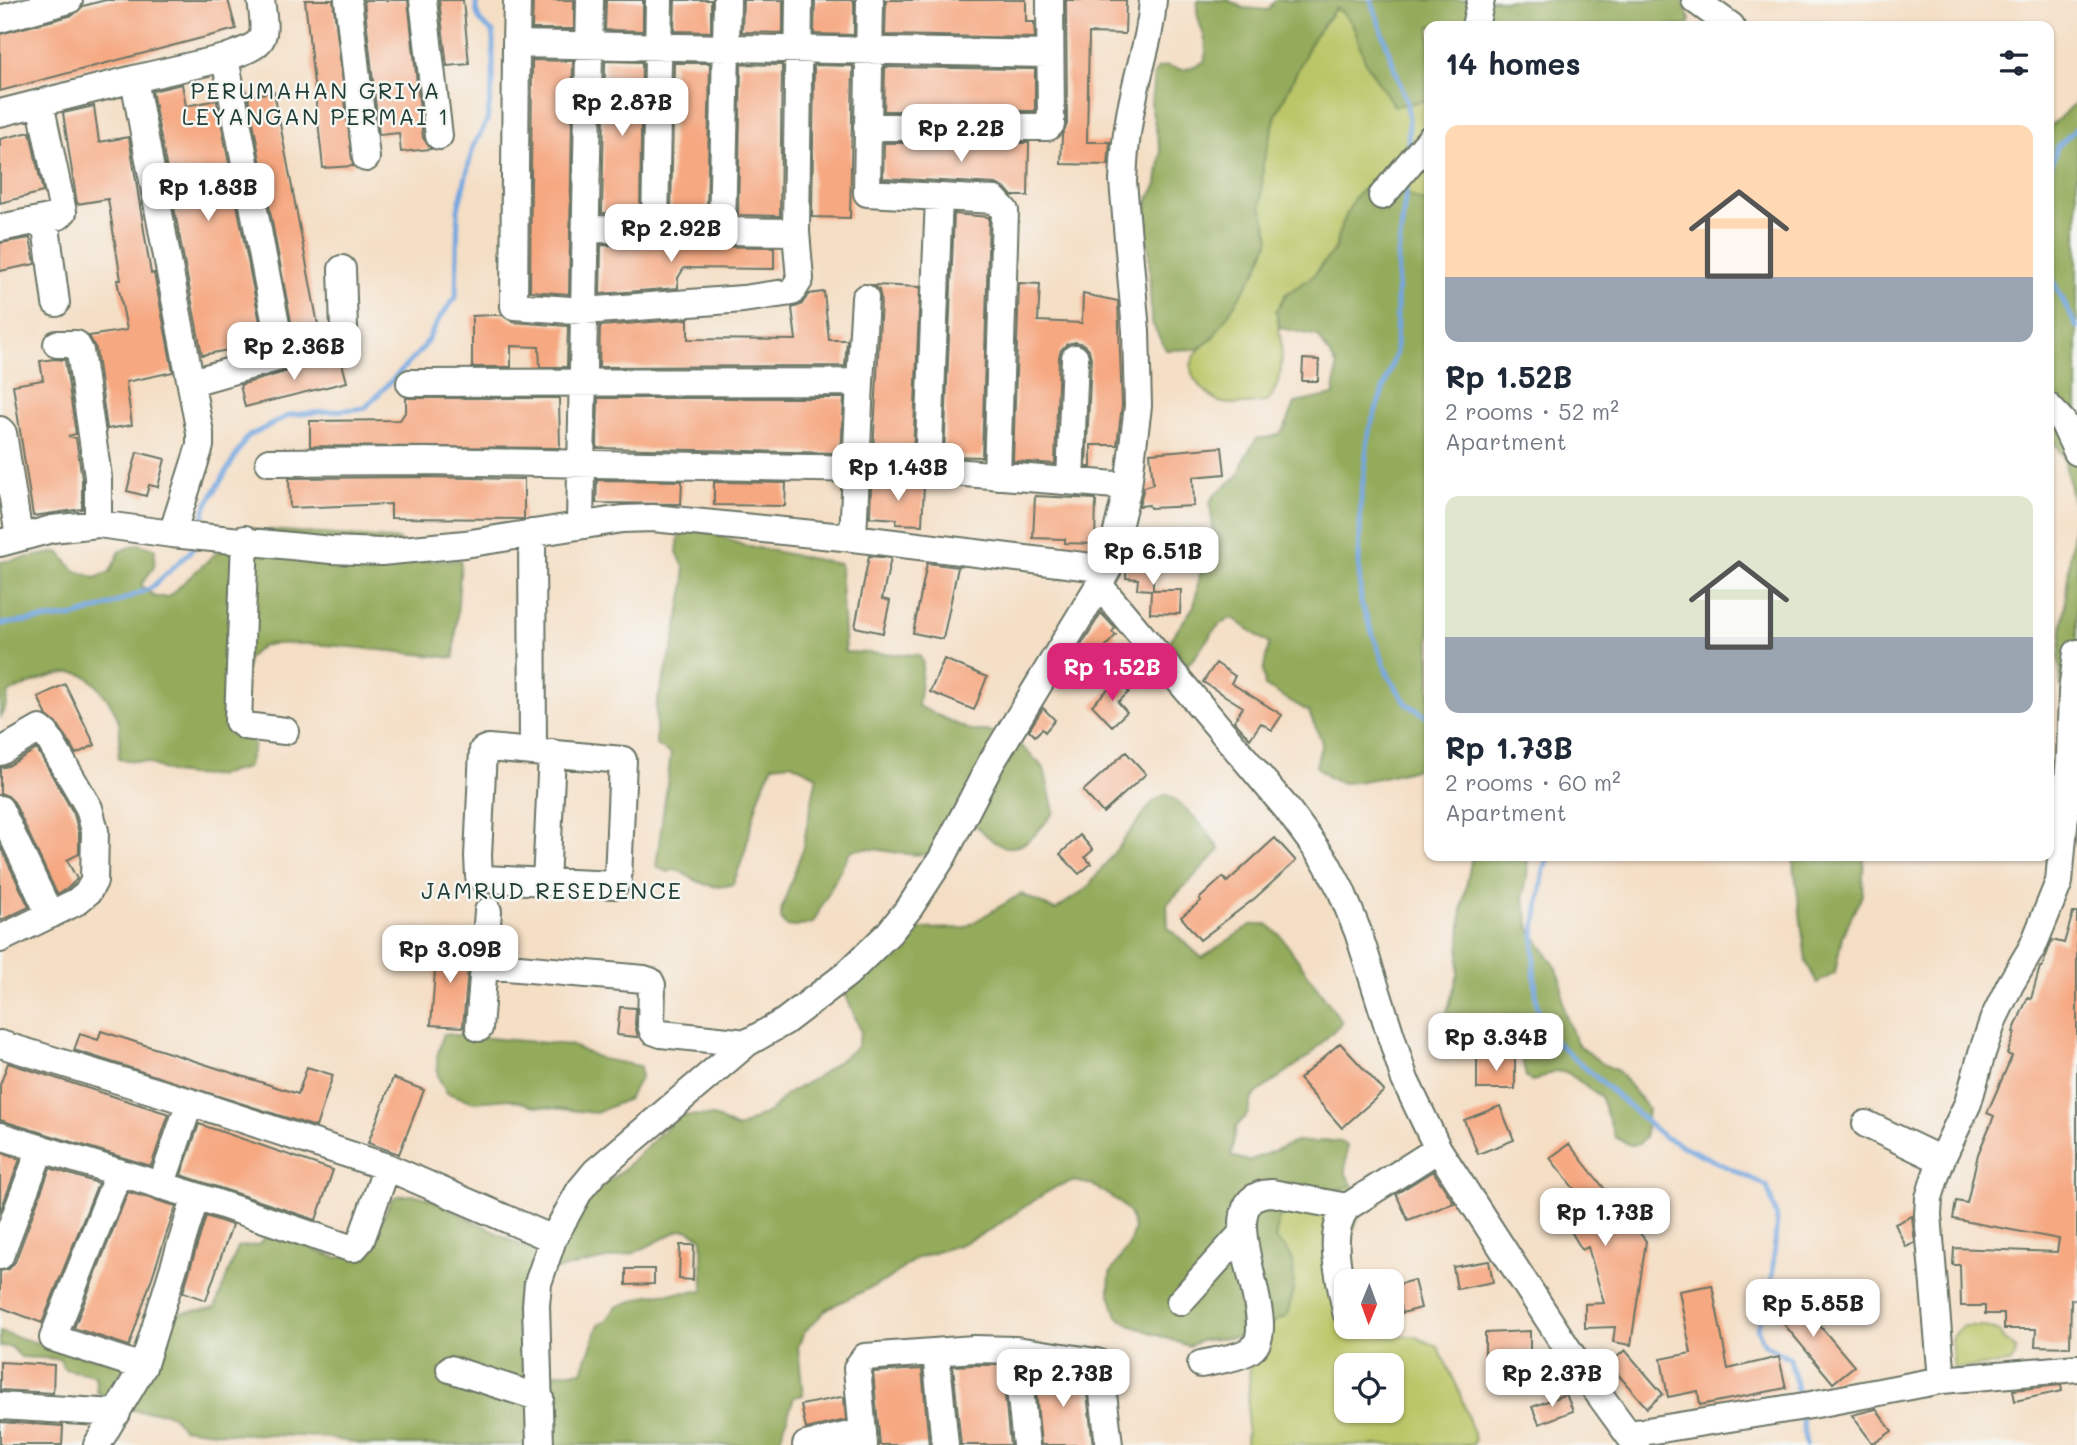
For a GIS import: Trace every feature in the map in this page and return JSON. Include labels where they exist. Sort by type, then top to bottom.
[{"type":"street","points":[[0,19],[69,0]]},
{"type":"street","points":[[0,113],[225,58],[252,48],[261,41],[265,29],[261,0]]},
{"type":"street","points":[[348,0],[366,158]]},
{"type":"street","points":[[423,0],[439,136]]},
{"type":"street","points":[[517,0],[512,303],[516,307],[584,311],[743,299],[792,292],[800,279],[796,232],[799,0]]},
{"type":"street","points":[[580,524],[590,0]]},
{"type":"street","points":[[655,230],[659,0]]},
{"type":"street","points":[[722,231],[727,0]]},
{"type":"street","points":[[870,0],[867,194],[995,200],[1005,211],[997,476]]},
{"type":"street","points":[[867,127],[1048,127],[1051,124],[1050,0]]},
{"type":"street","points":[[540,1445],[536,1305],[538,1283],[553,1239],[580,1189],[595,1172],[747,1044],[784,1022],[847,974],[889,933],[942,858],[991,763],[1104,577],[1128,486],[1136,439],[1138,369],[1123,181],[1124,151],[1135,88],[1149,38],[1153,0]]},
{"type":"street","points":[[1476,21],[1480,0]]},
{"type":"street","points":[[1696,0],[1724,21]]},
{"type":"street","points":[[516,44],[1049,54]]},
{"type":"street","points":[[225,58],[282,356]]},
{"type":"street","points":[[134,79],[201,433],[188,535]]},
{"type":"street","points":[[0,228],[59,216],[63,212],[40,103]]},
{"type":"street","points":[[1382,196],[1424,146]]},
{"type":"street","points":[[928,470],[939,197]]},
{"type":"street","points":[[45,219],[56,303]]},
{"type":"street","points":[[586,229],[796,232]]},
{"type":"street","points":[[191,382],[334,342],[340,338],[344,328],[342,269]]},
{"type":"street","points":[[853,538],[864,298]]},
{"type":"street","points":[[57,344],[74,343],[79,346],[98,477],[98,524]]},
{"type":"street","points":[[1070,481],[1075,358]]},
{"type":"street","points":[[410,383],[860,382]]},
{"type":"street","points":[[2054,412],[2063,422],[2077,452]]},
{"type":"street","points":[[0,430],[3,433],[9,540],[52,529],[98,524],[331,550],[381,552],[439,547],[622,519],[673,519],[853,538],[1104,577],[1287,809],[1325,862],[1341,890],[1358,932],[1405,1080],[1438,1149],[1580,1368],[1632,1440],[1784,1408],[1942,1380],[2077,1368]]},
{"type":"street","points":[[269,462],[424,461],[928,470],[1128,486]]},
{"type":"street","points":[[532,533],[543,753],[546,883]]},
{"type":"street","points":[[245,539],[238,721],[246,726],[285,731]]},
{"type":"street","points":[[1942,1380],[1928,1214],[1929,1198],[1941,1160],[1968,1103],[1994,1018],[2068,885],[2072,692],[2077,653]]},
{"type":"street","points":[[0,752],[40,729],[54,746],[89,808],[95,831],[94,881],[88,892],[76,902],[0,939]]},
{"type":"street","points":[[488,748],[543,753],[622,759],[624,762],[617,884],[608,886],[483,879],[478,873],[483,750],[488,748]]},
{"type":"street","points":[[0,809],[50,915]]},
{"type":"street","points":[[479,1028],[488,911]]},
{"type":"street","points":[[484,965],[645,979],[652,985],[653,1031],[747,1044]]},
{"type":"street","points":[[3,1047],[190,1102],[387,1167],[553,1239]]},
{"type":"street","points":[[161,1186],[190,1102]]},
{"type":"street","points":[[1866,1124],[1941,1160]]},
{"type":"street","points":[[0,1136],[354,1248],[361,1240],[387,1167]]},
{"type":"street","points":[[0,1256],[41,1148]]},
{"type":"street","points":[[1339,1269],[1336,1224],[1347,1207],[1438,1149]]},
{"type":"street","points":[[119,1172],[53,1338],[143,1367]]},
{"type":"street","points":[[1201,1364],[1245,1353],[1257,1343],[1259,1310],[1243,1232],[1249,1203],[1262,1193],[1347,1207]]},
{"type":"street","points":[[97,1445],[143,1367],[196,1196]]},
{"type":"street","points":[[1180,1302],[1243,1232]]},
{"type":"street","points":[[806,1445],[863,1438],[858,1374],[859,1363],[865,1357],[974,1349],[1016,1350],[1097,1362],[1100,1368],[1109,1445]]},
{"type":"street","points":[[1016,1350],[1026,1445]]},
{"type":"street","points":[[936,1352],[945,1445]]},
{"type":"street","points":[[450,1369],[540,1398]]},
{"type":"street","points":[[0,1406],[117,1413]]},
{"type":"green space","points":[[1228,0],[1243,8],[1268,10],[1275,0],[1682,0],[1690,19],[1424,21],[1424,101],[1394,106],[1367,64],[1354,27],[1336,8],[1313,38],[1276,115],[1263,163],[1261,206],[1270,238],[1257,270],[1212,339],[1198,349],[1166,350],[1151,321],[1149,250],[1144,235],[1145,217],[1149,198],[1157,184],[1161,153],[1151,106],[1154,75],[1158,68],[1166,66],[1184,70],[1204,62],[1206,46],[1198,18],[1197,2]]},
{"type":"green space","points":[[1336,8],[1352,24],[1365,58],[1375,74],[1385,82],[1424,101],[1424,202],[1407,194],[1396,182],[1340,229],[1336,247],[1313,276],[1285,295],[1276,311],[1282,358],[1274,392],[1267,402],[1228,404],[1213,398],[1198,384],[1193,377],[1192,364],[1198,351],[1212,339],[1270,238],[1261,206],[1263,163],[1276,115],[1313,38]]},
{"type":"green space","points":[[2077,101],[2077,698],[2061,686],[2059,658],[2075,512],[2064,458],[2054,443],[2054,123]]},
{"type":"green space","points":[[1382,182],[1396,182],[1407,194],[1424,202],[1424,766],[1384,777],[1346,783],[1332,779],[1316,766],[1322,742],[1309,712],[1265,686],[1263,671],[1269,644],[1233,618],[1218,626],[1187,665],[1169,642],[1194,606],[1200,573],[1215,546],[1210,503],[1214,495],[1239,475],[1244,459],[1257,438],[1274,436],[1283,430],[1295,403],[1334,395],[1337,366],[1318,336],[1280,328],[1276,311],[1285,295],[1313,276],[1336,247],[1340,229],[1354,198],[1366,187]]},
{"type":"green space","points":[[270,530],[399,540],[408,561],[461,560],[454,658],[323,645],[274,644],[261,647],[248,658],[239,716],[254,744],[247,768],[216,776],[172,773],[146,762],[118,759],[120,730],[114,709],[97,686],[81,674],[51,676],[8,693],[5,709],[0,717],[0,562],[59,552],[74,570],[95,578],[110,572],[120,551],[138,544],[155,549],[154,567],[141,585],[155,597],[168,597],[216,553]]},
{"type":"green space","points":[[695,531],[712,532],[742,545],[840,564],[845,652],[919,655],[923,662],[918,706],[971,731],[987,731],[1017,742],[1044,768],[1054,812],[1043,826],[1030,840],[1014,847],[996,843],[970,822],[946,845],[931,853],[909,854],[873,849],[850,851],[813,923],[786,926],[781,919],[781,910],[802,851],[817,776],[791,763],[773,765],[768,775],[733,884],[710,886],[676,869],[668,872],[656,867],[671,754],[656,745],[656,706],[674,643],[685,583],[684,567],[677,552],[679,536]]},
{"type":"green space","points":[[1166,794],[1196,819],[1220,850],[1167,904],[1168,927],[1202,958],[1251,925],[1267,924],[1280,935],[1342,1022],[1309,1056],[1257,1093],[1247,1115],[1236,1127],[1231,1156],[1248,1161],[1298,1141],[1340,1142],[1347,1146],[1345,1172],[1352,1185],[1280,1211],[1275,1239],[1291,1258],[1294,1283],[1291,1300],[1287,1315],[1251,1336],[1204,1340],[1188,1346],[1130,1325],[1117,1316],[1109,1291],[1110,1273],[1129,1245],[1134,1229],[1130,1214],[1119,1202],[1092,1185],[1074,1181],[1044,1194],[987,1232],[961,1244],[915,1259],[889,1279],[828,1308],[804,1332],[798,1347],[803,1395],[794,1397],[778,1445],[366,1445],[323,1437],[223,1433],[182,1428],[165,1413],[133,1410],[97,1392],[95,1376],[63,1368],[60,1359],[21,1357],[11,1347],[0,1346],[0,1332],[72,1353],[148,1366],[168,1334],[171,1318],[179,1313],[215,1308],[238,1247],[258,1245],[268,1235],[278,1236],[340,1258],[373,1238],[391,1201],[397,1196],[416,1195],[433,1200],[530,1250],[556,1248],[572,1219],[595,1192],[623,1170],[679,1115],[713,1116],[737,1129],[773,1109],[785,1095],[817,1077],[857,1047],[861,1031],[845,993],[903,947],[912,932],[921,929],[964,928],[1021,894],[1055,910],[1087,888],[1152,803]],"holes":[[[680,1230],[689,1230],[702,1238],[703,1291],[649,1295],[616,1307],[606,1321],[599,1324],[582,1371],[525,1376],[522,1325],[532,1275],[634,1253]]]},
{"type":"green space","points":[[1471,861],[1528,861],[1523,895],[1530,929],[1561,979],[1564,1011],[1577,1044],[1603,1064],[1618,1071],[1648,1108],[1645,1137],[1639,1144],[1630,1145],[1615,1137],[1600,1096],[1568,1073],[1555,1071],[1532,1082],[1526,1077],[1519,1045],[1501,1030],[1483,1032],[1449,1053],[1443,1045],[1442,1029],[1458,974],[1462,908]]},
{"type":"green space","points":[[1794,861],[1864,861],[1862,895],[1842,936],[1835,973],[1817,983],[1806,962]]},
{"type":"green space","points":[[443,1034],[570,1045],[602,1059],[640,1066],[641,1077],[628,1099],[596,1113],[535,1106],[509,1099],[474,1102],[447,1093],[438,1077],[437,1057]]},
{"type":"green space","points":[[1352,1185],[1362,1196],[1362,1209],[1347,1246],[1351,1269],[1334,1269],[1334,1339],[1404,1339],[1404,1336],[1414,1336],[1438,1347],[1458,1388],[1475,1439],[1473,1445],[1246,1445],[1251,1347],[1292,1299],[1293,1266],[1287,1251],[1275,1239],[1280,1211]]},
{"type":"green space","points":[[1962,1326],[1982,1326],[1999,1332],[2003,1339],[2016,1349],[2015,1357],[2010,1363],[1954,1369],[1951,1339]]},
{"type":"building","points":[[106,0],[228,0],[236,29],[0,91],[0,34],[73,15],[83,6]]},
{"type":"building","points":[[305,0],[333,0],[353,166],[323,168]]},
{"type":"building","points":[[364,0],[408,0],[423,138],[431,149],[401,152],[399,133],[379,135]]},
{"type":"building","points":[[439,0],[463,0],[469,64],[447,66]]},
{"type":"building","points":[[533,0],[574,0],[574,29],[532,29]]},
{"type":"building","points":[[606,0],[643,0],[643,31],[605,30]]},
{"type":"building","points":[[675,0],[711,0],[711,32],[674,31]]},
{"type":"building","points":[[743,0],[783,0],[783,33],[742,32]]},
{"type":"building","points":[[815,0],[854,0],[854,35],[814,34]]},
{"type":"building","points":[[886,0],[1026,0],[1026,22],[1034,22],[1035,38],[885,35]]},
{"type":"building","points":[[1066,0],[1126,0],[1125,34],[1089,33],[1087,142],[1110,142],[1108,165],[1061,164],[1062,135],[1067,124]]},
{"type":"building","points":[[532,60],[573,61],[569,294],[530,291]]},
{"type":"building","points":[[605,61],[642,62],[640,214],[602,213]]},
{"type":"building","points":[[674,63],[710,63],[707,215],[671,214]]},
{"type":"building","points":[[741,64],[782,65],[780,216],[738,215]]},
{"type":"building","points":[[814,65],[853,66],[850,218],[812,217]]},
{"type":"building","points":[[885,67],[1035,69],[1035,111],[884,111]]},
{"type":"building","points":[[182,84],[186,106],[217,100],[264,343],[202,355],[152,91]]},
{"type":"building","points":[[274,92],[319,330],[294,337],[248,96]]},
{"type":"building","points":[[94,106],[99,142],[129,137],[151,274],[154,273],[173,372],[126,382],[132,425],[107,429],[96,349],[89,336],[127,330],[117,280],[121,280],[108,199],[77,204],[63,113]]},
{"type":"building","points":[[30,132],[43,192],[0,203],[0,139]]},
{"type":"building","points":[[884,143],[1029,143],[1028,196],[1012,196],[996,184],[883,178]]},
{"type":"building","points":[[954,214],[989,217],[982,457],[944,456]]},
{"type":"building","points":[[30,238],[35,264],[0,271],[0,243]]},
{"type":"building","points":[[601,245],[774,247],[774,269],[684,268],[678,278],[678,288],[600,294]]},
{"type":"building","points":[[1019,283],[1040,284],[1038,321],[1082,323],[1083,294],[1118,301],[1122,405],[1117,445],[1091,445],[1091,467],[1086,467],[1091,358],[1089,350],[1076,342],[1067,344],[1059,357],[1055,464],[1013,461]]},
{"type":"building","points":[[873,285],[920,287],[913,454],[873,453],[881,299],[879,290]]},
{"type":"building","points":[[824,292],[829,340],[847,340],[845,366],[599,367],[600,326],[688,319],[688,339],[796,340],[792,308],[801,305],[809,294]]},
{"type":"building","points":[[502,315],[513,322],[568,326],[567,367],[540,367],[539,347],[511,346],[511,367],[472,367],[472,316]]},
{"type":"building","points":[[340,356],[347,382],[245,407],[240,385]]},
{"type":"building","points":[[1303,359],[1319,360],[1318,381],[1302,381]]},
{"type":"building","points":[[65,360],[76,434],[68,436],[76,438],[82,478],[82,509],[33,516],[13,385],[43,380],[40,361]]},
{"type":"building","points":[[406,398],[559,398],[560,448],[310,446],[310,421],[400,420],[406,411]]},
{"type":"building","points":[[598,398],[844,398],[841,453],[597,448]]},
{"type":"building","points":[[1222,447],[1225,474],[1193,477],[1194,506],[1139,506],[1144,487],[1153,484],[1150,453]]},
{"type":"building","points":[[137,452],[165,459],[158,487],[149,485],[146,496],[127,491]]},
{"type":"building","points":[[289,478],[524,479],[524,519],[391,518],[391,504],[290,508]]},
{"type":"building","points":[[597,480],[682,481],[681,504],[596,503]]},
{"type":"building","points":[[714,482],[786,483],[785,506],[714,505]]},
{"type":"building","points":[[871,485],[924,486],[922,525],[896,524],[897,519],[870,517]]},
{"type":"building","points":[[1035,496],[1096,499],[1095,544],[1033,538]]},
{"type":"building","points":[[869,556],[891,558],[882,599],[890,601],[883,633],[855,627]]},
{"type":"building","points":[[1127,558],[1153,559],[1153,590],[1181,590],[1180,614],[1150,613],[1151,590],[1137,589],[1138,579],[1126,578]]},
{"type":"building","points":[[927,563],[958,567],[943,639],[913,633]]},
{"type":"building","points":[[1101,613],[1115,628],[1112,632],[1116,635],[1074,682],[1064,673]]},
{"type":"building","points":[[944,659],[987,677],[974,710],[930,692]]},
{"type":"building","points":[[1216,663],[1235,676],[1231,683],[1282,715],[1272,730],[1261,723],[1250,739],[1234,721],[1243,707],[1203,682]]},
{"type":"building","points":[[1118,680],[1129,692],[1118,702],[1127,712],[1112,726],[1092,705]]},
{"type":"building","points":[[65,684],[95,745],[76,754],[59,726],[47,716],[38,697]]},
{"type":"building","points":[[1043,708],[1055,720],[1045,732],[1042,729],[1035,736],[1029,730]]},
{"type":"building","points":[[37,749],[74,814],[79,833],[79,854],[67,860],[77,879],[57,894],[14,802],[0,793],[0,768]]},
{"type":"building","points":[[1126,752],[1146,774],[1103,813],[1083,791]]},
{"type":"building","points":[[1080,835],[1093,850],[1085,857],[1091,864],[1079,874],[1060,854]]},
{"type":"building","points":[[1275,838],[1296,861],[1254,899],[1200,940],[1181,917],[1201,901],[1199,899],[1223,877],[1227,882]]},
{"type":"building","points":[[0,846],[29,907],[0,921]]},
{"type":"building","points":[[2073,913],[2077,913],[2077,1300],[2071,1299],[2070,1347],[2035,1346],[2036,1329],[2004,1329],[2004,1314],[1985,1314],[1985,1306],[1961,1306],[1960,1265],[1953,1265],[1954,1248],[2057,1252],[2059,1239],[1953,1219],[1956,1201],[1967,1203],[1978,1154],[1994,1116],[1987,1113],[2012,1056],[2007,1054],[2015,1033],[2013,1032],[2028,997],[2031,999],[2040,967],[2052,940],[2064,943]]},
{"type":"building","points":[[437,944],[470,946],[463,1027],[431,1025]]},
{"type":"building","points":[[620,1007],[636,1008],[635,1025],[638,1037],[617,1035]]},
{"type":"building","points":[[101,1031],[298,1094],[307,1067],[333,1075],[316,1127],[74,1050],[80,1034],[98,1040]]},
{"type":"building","points":[[1340,1043],[1384,1091],[1342,1128],[1299,1079]]},
{"type":"building","points":[[1515,1056],[1515,1089],[1477,1089],[1477,1057]]},
{"type":"building","points":[[8,1063],[169,1114],[151,1166],[0,1120],[0,1085]]},
{"type":"building","points":[[393,1078],[424,1090],[399,1154],[368,1143]]},
{"type":"building","points":[[1500,1106],[1514,1140],[1478,1154],[1464,1120]]},
{"type":"building","points":[[199,1124],[333,1170],[316,1220],[181,1175]]},
{"type":"building","points":[[1569,1144],[1646,1241],[1631,1345],[1613,1342],[1615,1327],[1585,1328],[1585,1304],[1604,1303],[1588,1247],[1582,1250],[1562,1216],[1585,1203],[1550,1158]]},
{"type":"building","points":[[0,1152],[20,1159],[0,1212]]},
{"type":"building","points":[[50,1168],[98,1183],[42,1323],[0,1307],[0,1271],[9,1269],[15,1262]]},
{"type":"building","points":[[1433,1171],[1454,1203],[1408,1220],[1396,1194]]},
{"type":"building","points":[[128,1192],[176,1206],[129,1346],[74,1328]]},
{"type":"building","points":[[206,1216],[232,1225],[206,1300],[183,1292]]},
{"type":"building","points":[[1912,1216],[1915,1243],[1906,1247],[1895,1224]]},
{"type":"building","points":[[680,1245],[694,1245],[693,1280],[679,1279]]},
{"type":"building","points":[[1489,1261],[1493,1282],[1457,1289],[1453,1267]]},
{"type":"building","points":[[626,1269],[654,1269],[654,1284],[626,1285]]},
{"type":"building","points":[[1414,1280],[1421,1308],[1404,1312],[1404,1283]]},
{"type":"building","points":[[1712,1285],[1728,1369],[1779,1357],[1786,1388],[1700,1405],[1698,1391],[1668,1397],[1661,1359],[1691,1353],[1679,1291]]},
{"type":"building","points":[[1786,1293],[1813,1324],[1816,1321],[1854,1366],[1833,1383],[1778,1317],[1781,1315],[1772,1305]]},
{"type":"building","points":[[1530,1331],[1530,1355],[1501,1356],[1501,1361],[1485,1362],[1485,1333]]},
{"type":"building","points":[[1625,1350],[1663,1394],[1647,1408],[1609,1364]]},
{"type":"building","points":[[0,1362],[54,1365],[53,1393],[0,1390]]},
{"type":"building","points":[[1002,1365],[1010,1445],[961,1445],[953,1366]]},
{"type":"building","points":[[922,1369],[929,1445],[880,1445],[873,1372]]},
{"type":"building","points":[[1034,1369],[1085,1376],[1093,1445],[1041,1445]]},
{"type":"building","points":[[2061,1385],[2062,1391],[2015,1401],[2013,1390]]},
{"type":"building","points":[[1566,1394],[1573,1411],[1539,1424],[1532,1407]]},
{"type":"building","points":[[844,1397],[846,1420],[806,1429],[801,1405]]},
{"type":"building","points":[[1876,1409],[1892,1431],[1873,1444],[1852,1415]]},
{"type":"building","points":[[0,1422],[63,1426],[62,1445],[0,1445]]},
{"type":"waterway","points":[[199,529],[207,504],[247,437],[290,415],[365,408],[423,348],[439,319],[456,297],[458,209],[473,147],[487,121],[493,82],[493,32],[479,19],[476,0]]},
{"type":"waterway","points":[[1371,0],[1407,103],[1408,151]]},
{"type":"waterway","points":[[2054,156],[2057,147],[2077,128]]},
{"type":"waterway","points":[[1407,182],[1398,257],[1396,353],[1369,430],[1361,498],[1359,568],[1361,603],[1389,677],[1407,704],[1424,714]]},
{"type":"waterway","points":[[2054,283],[2077,328]]},
{"type":"waterway","points":[[0,624],[76,616],[110,605],[151,588],[192,550],[194,545]]},
{"type":"waterway","points":[[1547,861],[1534,935],[1534,970],[1537,1005],[1549,1036],[1664,1137],[1767,1186],[1777,1218],[1771,1291],[1757,1329],[1765,1345],[1790,1358],[1799,1398]]},
{"type":"waterway","points":[[1801,1414],[1806,1445]]},
{"type":"district","name":"PERUMAHAN GRIYA LEYANGAN PERMAI 1","points":[[316,103]]},
{"type":"district","name":"JAMRUD RESEDENCE","points":[[552,890]]}]
